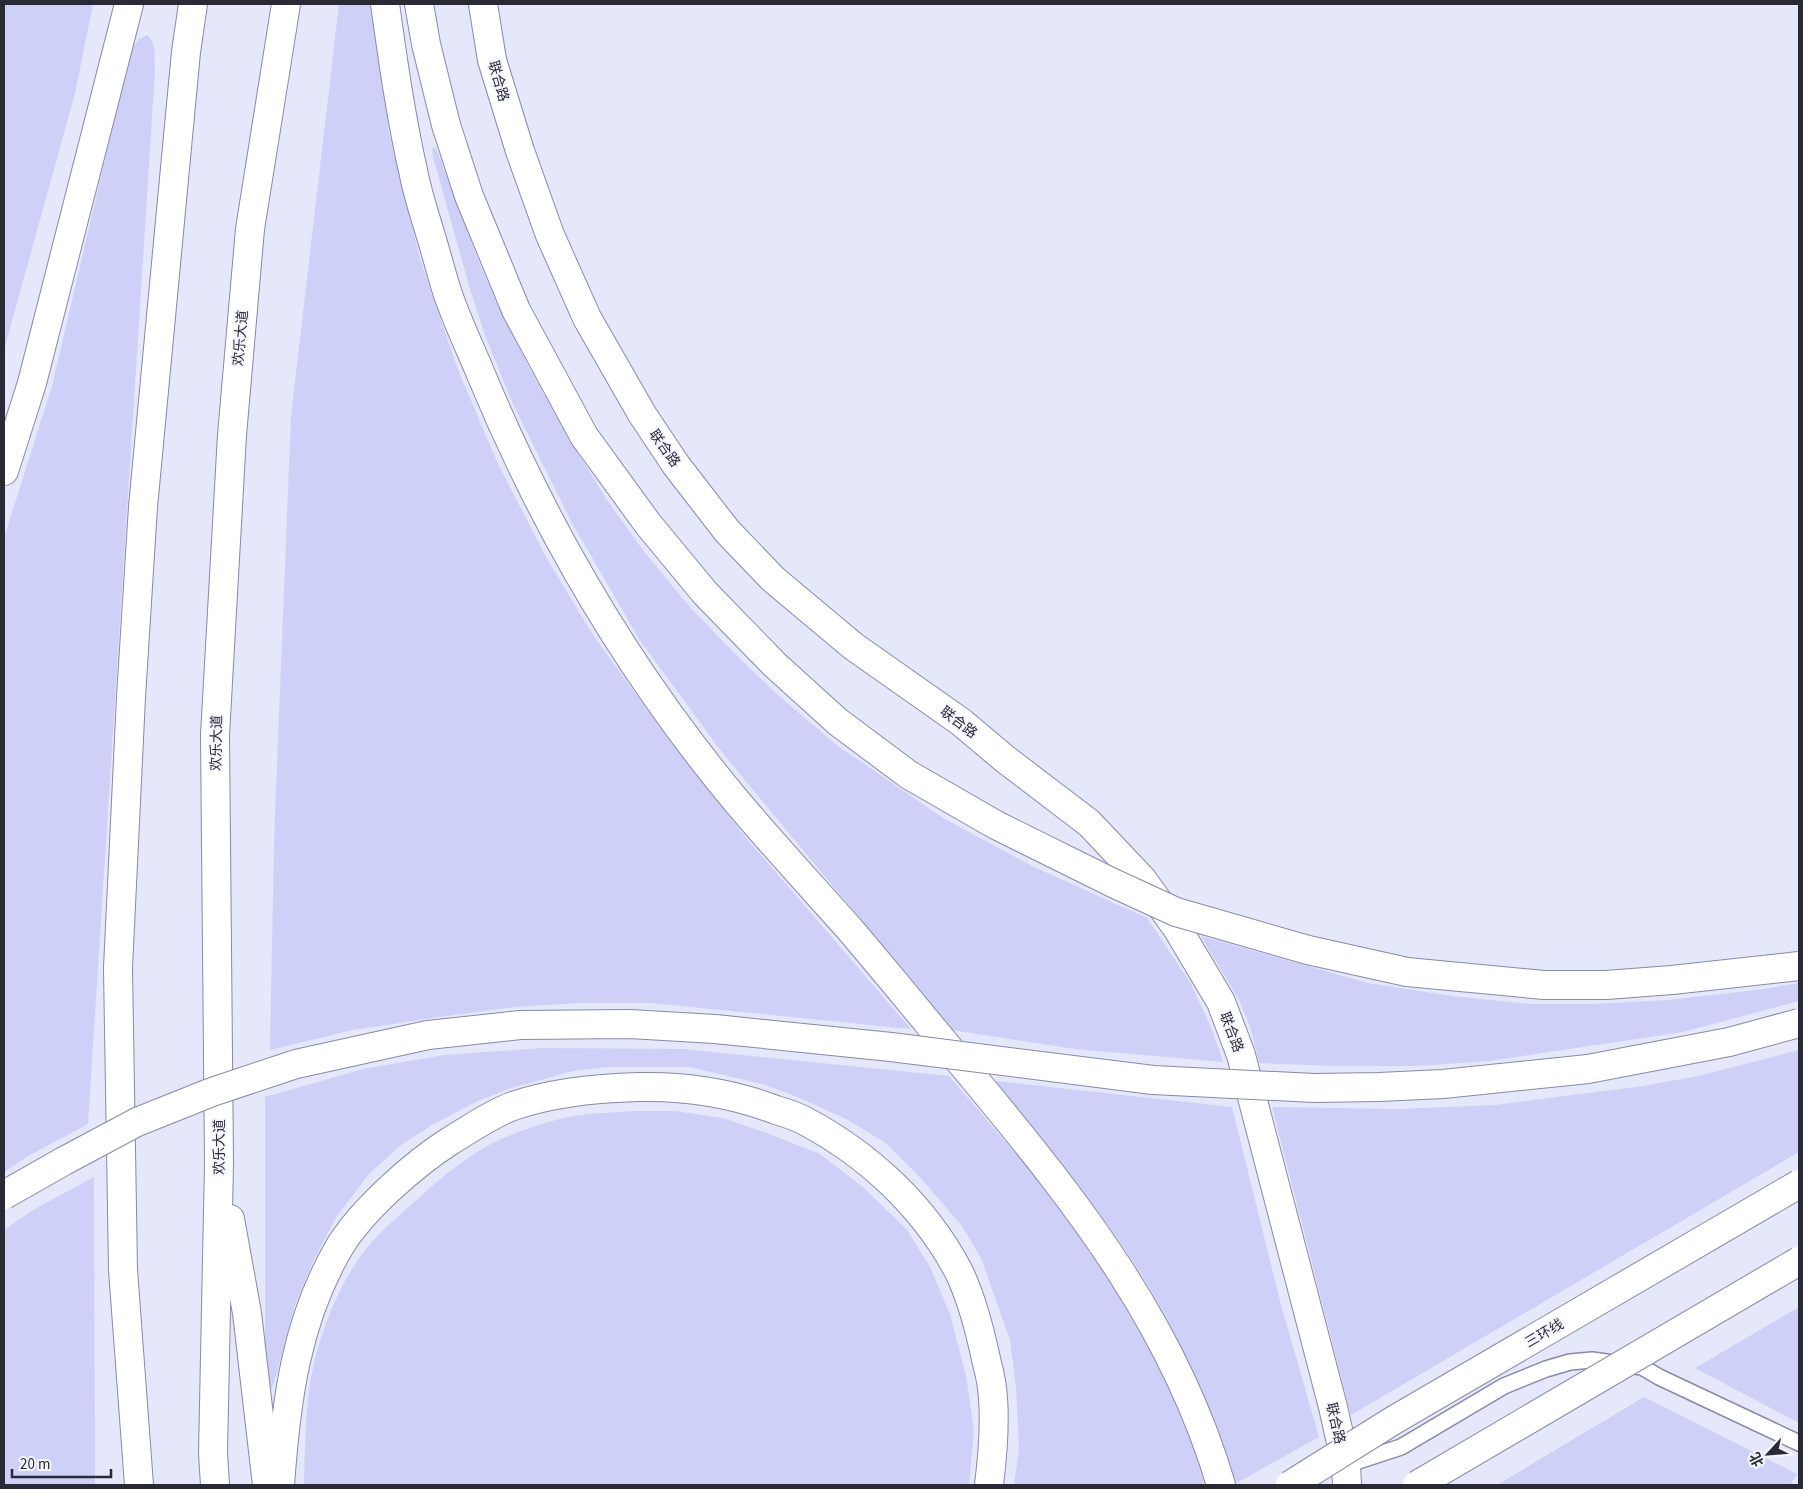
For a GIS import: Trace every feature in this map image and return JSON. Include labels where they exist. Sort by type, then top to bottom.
[{"type":"main road","points":[[4,471],[32,384],[129,4]]},
{"type":"main road","points":[[139,1485],[123,1270],[118,968],[143,506],[186,52],[193,4]]},
{"type":"main road","name":"欢乐大道","points":[[215,1485],[213,1453],[219,1163],[216,735],[232,435],[250,229],[286,4]]},
{"type":"main road","points":[[385,4],[394,73],[414,178],[450,300],[490,398],[531,487],[592,597],[646,682],[737,801],[917,1009],[1033,1149],[1090,1225],[1126,1278],[1173,1360],[1195,1412],[1220,1485]]},
{"type":"main road","points":[[418,4],[446,125],[470,196],[516,310],[584,436],[648,524],[706,593],[774,664],[831,715],[909,775],[996,825],[1104,879],[1176,912],[1308,950],[1407,972],[1534,984],[1606,985],[1799,966]]},
{"type":"main road","name":"联合路","points":[[483,4],[492,60],[520,151],[550,235],[587,318],[642,414],[676,465],[728,531],[774,579],[853,646],[961,722],[1005,759],[1089,823],[1142,879],[1177,928],[1202,968],[1221,1002],[1241,1055],[1333,1407],[1346,1475]]},
{"type":"main road","points":[[4,1196],[137,1122],[212,1092],[296,1064],[428,1034],[529,1025],[630,1024],[715,1029],[891,1047],[1153,1080],[1323,1088],[1443,1084],[1588,1069],[1729,1042],[1799,1023]]},
{"type":"main road","points":[[280,1485],[294,1372],[301,1335],[323,1276],[346,1238],[370,1209],[409,1171],[437,1149],[470,1128],[512,1107],[566,1093],[604,1088],[657,1087],[692,1089],[724,1094],[764,1105],[802,1119],[844,1144],[888,1179],[918,1211],[938,1238],[960,1274],[980,1330],[992,1389],[994,1448],[989,1485]]},
{"type":"main road","points":[[219,1163],[247,1314],[267,1485]]},
{"type":"main road","name":"三环线","points":[[1290,1485],[1394,1420],[1799,1184]]},
{"type":"main road","points":[[1417,1485],[1799,1261]]},
{"type":"lane","points":[[1346,1475],[1401,1446],[1504,1386],[1546,1369],[1570,1362],[1592,1360],[1642,1367],[1658,1377],[1799,1443]]},
{"type":"shaded area","points":[[4,4],[93,4],[75,93],[4,350]]},
{"type":"shaded area","points":[[339,4],[374,4],[389,133],[420,259],[458,370],[498,464],[546,557],[593,635],[655,721],[741,832],[911,1029],[651,1003],[578,1003],[515,1007],[353,1030],[270,1050],[274,841],[291,416]]},
{"type":"shaded area","points":[[147,35],[154,46],[155,70],[88,1124],[30,1155],[4,1172],[4,538],[52,386],[128,60],[136,43]]},
{"type":"shaded area","points":[[434,147],[495,300],[529,367],[605,497],[642,549],[688,605],[779,696],[838,746],[943,818],[1034,867],[1147,918],[1191,984],[1213,1032],[1223,1062],[1075,1049],[952,1030],[721,751],[639,639],[571,521],[512,402],[485,335],[470,289],[433,157],[432,149]]},
{"type":"shaded area","points":[[1201,936],[1368,983],[1452,996],[1532,1004],[1592,1004],[1668,1000],[1799,983],[1799,1001],[1683,1032],[1489,1061],[1417,1066],[1333,1066],[1259,1063],[1250,1026],[1239,1000]]},
{"type":"shaded area","points":[[543,1048],[684,1049],[949,1076],[1047,1190],[1109,1273],[1177,1397],[1200,1462],[1204,1485],[1014,1485],[1019,1449],[1016,1387],[1010,1340],[981,1258],[962,1226],[918,1175],[887,1144],[848,1120],[766,1085],[690,1067],[607,1067],[573,1071],[508,1089],[476,1102],[432,1125],[401,1145],[369,1174],[337,1216],[314,1259],[295,1305],[274,1383],[271,1389],[267,1389],[265,1385],[265,1097],[363,1069],[444,1055]]},
{"type":"shaded area","points":[[1799,1050],[1799,1152],[1351,1415],[1272,1107],[1399,1109],[1495,1105],[1643,1086],[1698,1076]]},
{"type":"shaded area","points":[[987,1080],[1232,1107],[1281,1305],[1319,1437],[1233,1485],[1196,1383],[1169,1323],[1130,1257],[1109,1226],[1062,1166]]},
{"type":"shaded area","points":[[632,1111],[675,1111],[723,1118],[820,1154],[865,1189],[907,1230],[930,1267],[950,1314],[966,1376],[974,1431],[969,1485],[304,1485],[308,1395],[318,1348],[337,1296],[355,1264],[370,1244],[393,1221],[458,1165],[489,1145],[507,1136],[568,1117]]},
{"type":"shaded area","points":[[94,1177],[95,1485],[4,1485],[4,1230],[33,1210]]},
{"type":"shaded area","points":[[1799,1307],[1799,1423],[1695,1368]]},
{"type":"shaded area","points":[[1644,1397],[1797,1474],[1790,1485],[1497,1485]]}]
